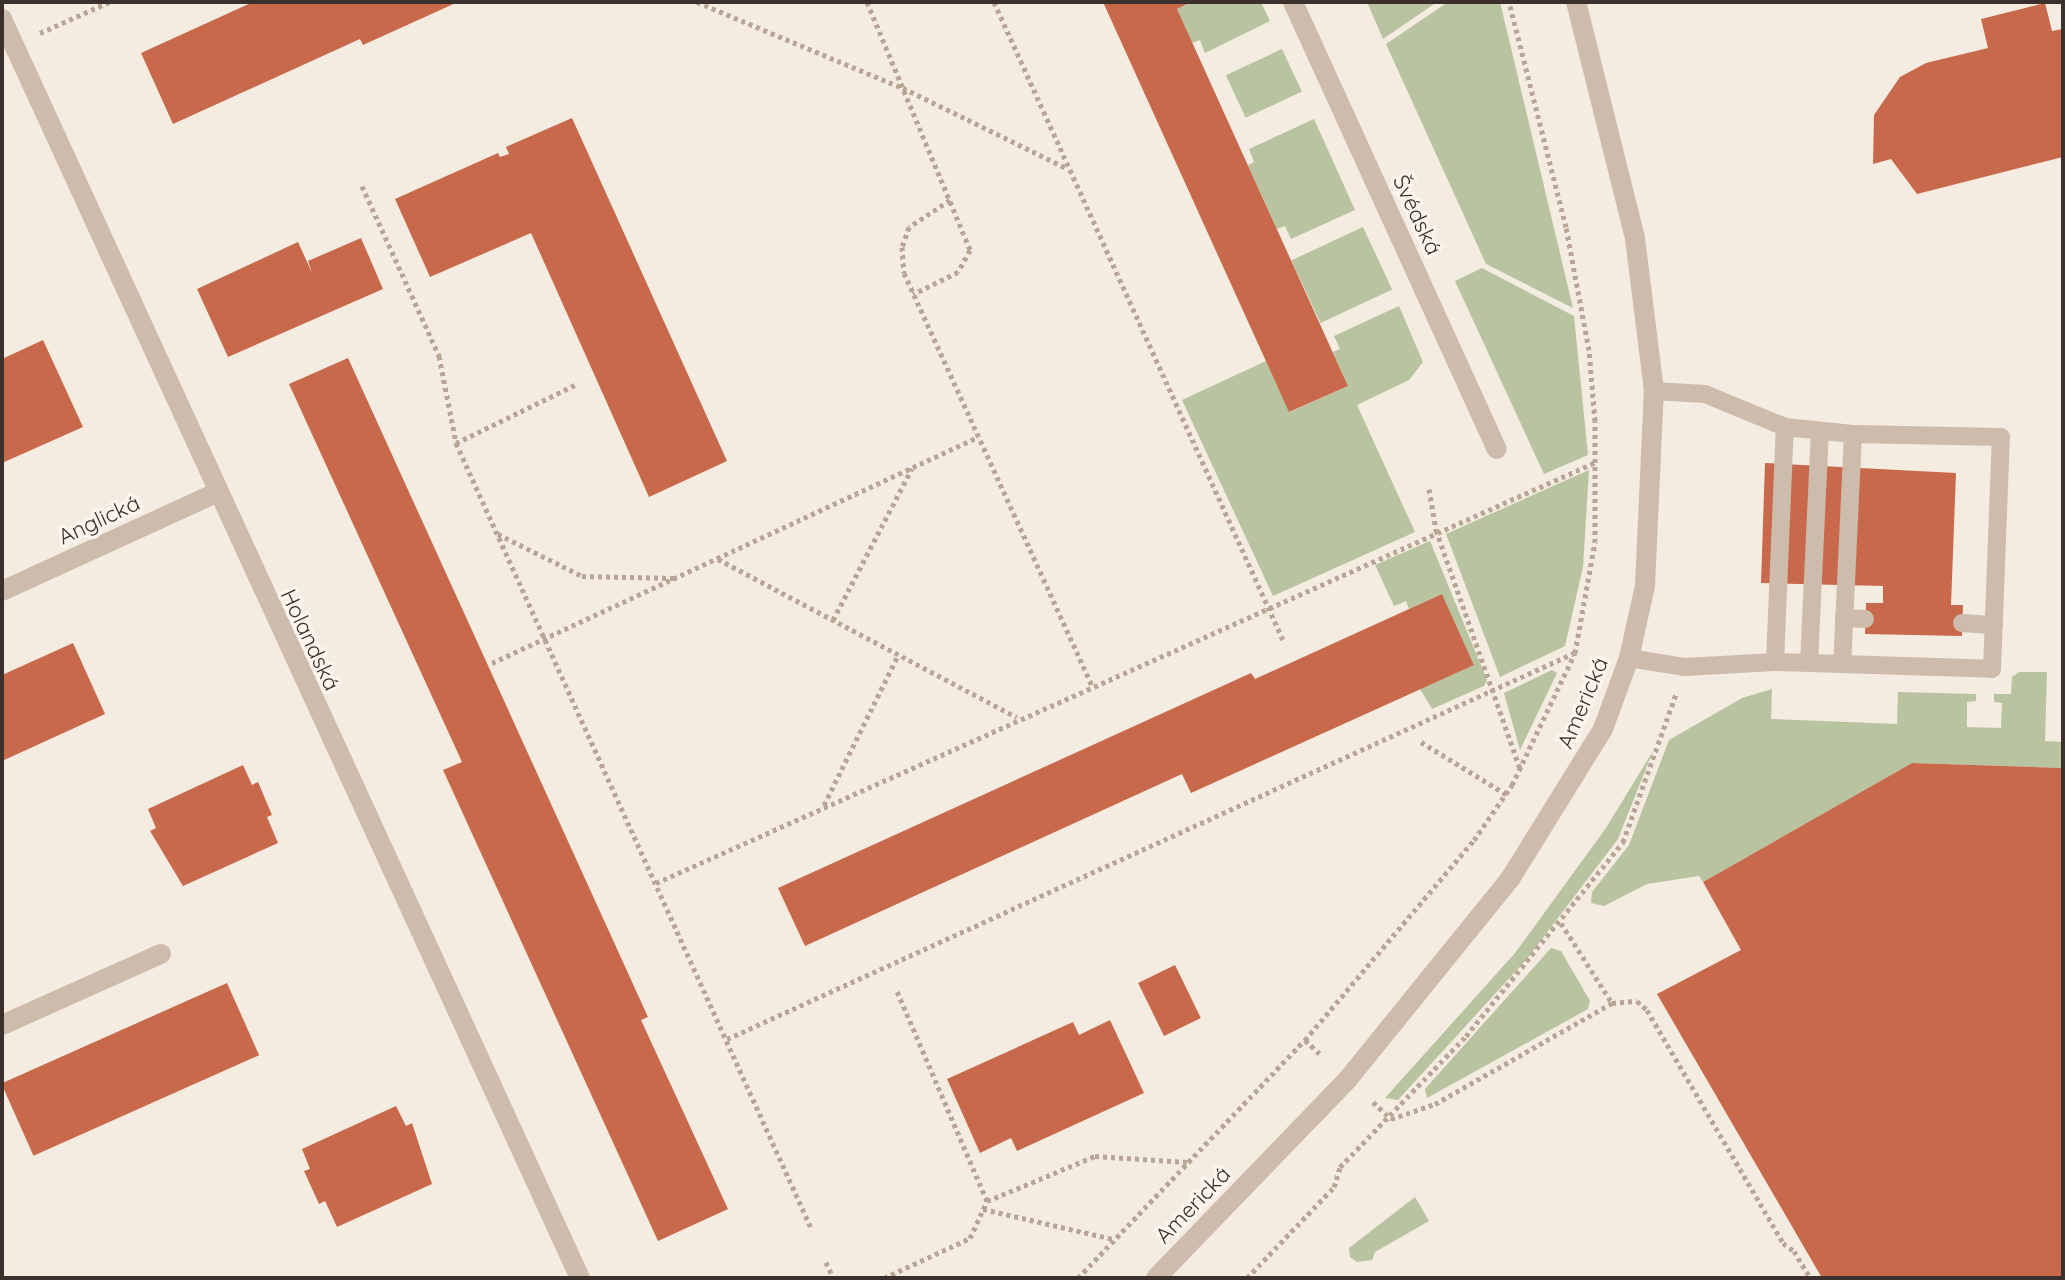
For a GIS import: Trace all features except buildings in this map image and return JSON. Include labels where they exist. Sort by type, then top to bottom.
[{"type":"street","name":"Švédská","points":[[1293,2],[1497,449]]},
{"type":"street","name":"Americká","points":[[1156,1278],[1348,1079],[1510,879],[1596,741],[1629,658],[1645,586],[1654,391],[1635,238],[1576,2]]},
{"type":"street","name":"Holandská","points":[[2,19],[216,493],[580,1278]]},
{"type":"street","name":"Anglická","points":[[2,591],[216,493]]},
{"type":"street","points":[[2,1025],[161,954]]},
{"type":"lane","points":[[1629,658],[1685,667],[1775,662],[1992,669],[2001,437],[1820,432],[1785,427],[1705,394],[1654,391]]},
{"type":"lane","points":[[1775,662],[1785,427]]},
{"type":"lane","points":[[1809,663],[1820,432]]},
{"type":"lane","points":[[1842,664],[1853,434]]},
{"type":"lane","points":[[1844,618],[1865,619]]},
{"type":"lane","points":[[1962,623],[1994,625]]},
{"type":"path","points":[[14,45],[109,2]]},
{"type":"path","points":[[697,2],[903,88],[1069,169]]},
{"type":"path","points":[[867,2],[970,250],[958,272],[913,294]]},
{"type":"path","points":[[994,2],[1283,640]]},
{"type":"path","points":[[1078,1278],[1305,1040],[1474,840],[1520,770],[1575,653],[1595,542],[1596,462],[1580,288],[1509,2]]},
{"type":"path","points":[[362,186],[439,356],[456,443],[812,1230]]},
{"type":"path","points":[[950,200],[909,227],[902,247],[904,273],[1092,685]]},
{"type":"path","points":[[456,443],[577,384]]},
{"type":"path","points":[[492,663],[978,437]]},
{"type":"path","points":[[656,883],[1436,530],[1596,462]]},
{"type":"path","points":[[833,620],[912,468]]},
{"type":"path","points":[[1429,489],[1436,530],[1494,688],[1520,770]]},
{"type":"path","points":[[497,534],[582,576],[675,578]]},
{"type":"path","points":[[717,558],[1017,718]]},
{"type":"path","points":[[727,1039],[1575,653]]},
{"type":"path","points":[[823,806],[898,655]]},
{"type":"path","points":[[1247,1278],[1334,1187],[1340,1167],[1391,1119],[1561,923],[1623,842],[1685,667]]},
{"type":"path","points":[[1421,742],[1506,794]]},
{"type":"path","points":[[1561,923],[1612,1003]]},
{"type":"path","points":[[897,991],[987,1201]]},
{"type":"path","points":[[1391,1119],[1435,1104],[1612,1003],[1630,999],[1647,1010],[1783,1243],[1794,1251],[1810,1278]]},
{"type":"path","points":[[1305,1040],[1320,1054]]},
{"type":"path","points":[[1373,1102],[1391,1119]]},
{"type":"path","points":[[884,1278],[970,1238],[987,1201],[1095,1156],[1187,1162]]},
{"type":"path","points":[[983,1209],[1114,1240]]},
{"type":"path","points":[[826,1262],[833,1278]]},
{"type":"green space","points":[[1191,2],[1261,2],[1270,21],[1205,53],[1200,40],[1192,43],[1177,9]]},
{"type":"green space","points":[[1367,2],[1437,2],[1383,39]]},
{"type":"green space","points":[[1448,2],[1500,2],[1573,308],[1486,264],[1386,44]]},
{"type":"green space","points":[[1282,49],[1302,92],[1246,118],[1226,75]]},
{"type":"green space","points":[[1314,119],[1355,210],[1291,239],[1285,226],[1277,229],[1248,165],[1254,162],[1249,149]]},
{"type":"green space","points":[[1363,227],[1392,290],[1321,323],[1291,260]]},
{"type":"green space","points":[[1482,268],[1574,316],[1588,455],[1544,474],[1455,281]]},
{"type":"green space","points":[[1399,306],[1423,362],[1409,380],[1357,405],[1415,532],[1273,596],[1182,400],[1266,361],[1290,412],[1348,386],[1333,352],[1340,349],[1334,336]]},
{"type":"green space","points":[[1589,470],[1583,567],[1565,646],[1500,677],[1446,534]]},
{"type":"green space","points":[[1430,541],[1487,680],[1484,686],[1432,709],[1420,689],[1474,665],[1442,594],[1409,609],[1406,601],[1394,606],[1375,565]]},
{"type":"green space","points":[[1552,670],[1557,673],[1520,750],[1504,693]]},
{"type":"green space","points":[[2019,672],[2047,672],[2045,741],[2063,742],[2063,768],[1912,763],[1703,882],[1699,876],[1647,884],[1604,906],[1591,903],[1592,892],[1629,845],[1669,740],[1742,698],[1772,689],[1771,719],[1897,724],[1898,692],[1976,694],[1976,701],[1967,702],[1967,727],[2001,728],[2002,703],[1994,702],[1994,694],[2011,694],[2012,677]]},
{"type":"green space","points":[[1653,751],[1618,839],[1526,960],[1398,1100],[1385,1098],[1515,953],[1606,828]]},
{"type":"green space","points":[[1551,948],[1561,951],[1590,1001],[1588,1009],[1427,1098],[1425,1089]]},
{"type":"green space","points":[[1415,1197],[1429,1221],[1375,1252],[1372,1260],[1357,1262],[1350,1257],[1349,1248]]}]
